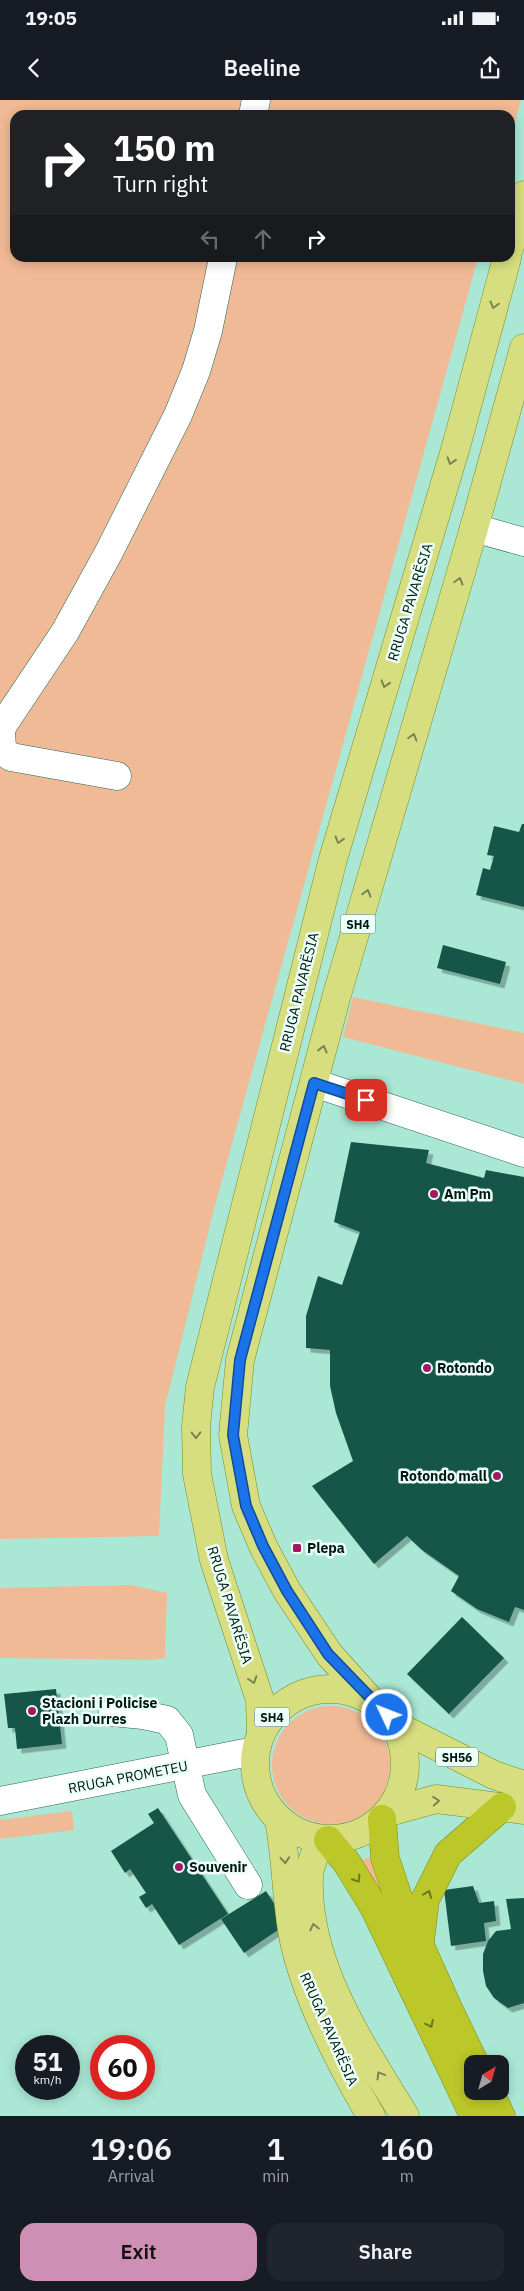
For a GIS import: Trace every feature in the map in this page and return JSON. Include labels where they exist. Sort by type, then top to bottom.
[{"type":"highway","points":[[420,1942],[425,1900],[435,1876],[448,1854],[513,1809]]},
{"type":"highway","points":[[385,1816],[385,1858],[398,1897],[471,2055]]},
{"type":"highway","points":[[324,1839],[347,1863],[374,1907],[474,2116]]},
{"type":"highway","points":[[493,2100],[501,2116]]},
{"type":"main road","points":[[515,227],[524,194]]},
{"type":"main road","name":"RRUGA PAVARËSIA","points":[[258,1742],[260,1700],[214,1560],[197,1474],[196,1426],[200,1386],[333,859],[457,443],[506,262]]},
{"type":"main road","name":"SH4","points":[[372,1702],[348,1691],[322,1689],[297,1696],[276,1711],[258,1742],[254,1770],[258,1788],[267,1805],[279,1820],[298,1833],[324,1839],[348,1838],[366,1831],[385,1816],[400,1792],[405,1769],[403,1745],[393,1724],[328,1654],[287,1591],[263,1546],[246,1506],[233,1435],[240,1360],[336,998],[474,528],[524,348]]},
{"type":"main road","name":"SH56","points":[[393,1724],[494,1775],[524,1784]]},
{"type":"main road","points":[[385,1816],[436,1799],[513,1809]]},
{"type":"main road","name":"RRUGA PAVARËSIA","points":[[279,1820],[284,1846],[292,1932],[300,1962],[341,2062],[371,2116]]},
{"type":"main road","name":"RRUGA PAVARËSIA","points":[[324,1839],[309,1874],[312,1921],[325,1969],[350,2025],[405,2116]]},
{"type":"street","points":[[117,776],[6,754],[0,740],[3,725],[65,632],[104,561],[178,415],[196,371],[208,330],[222,262]]},
{"type":"street","points":[[474,528],[524,542]]},
{"type":"street","points":[[314,1083],[524,1153]]},
{"type":"street","points":[[113,1712],[167,1720],[179,1735],[192,1795],[248,1885]]},
{"type":"street","name":"RRUGA PROMETEU","points":[[0,1801],[187,1765],[258,1742]]},
{"type":"shaded area","points":[[0,100],[521,100],[515,122],[515,110],[10,110],[10,262],[477,262],[215,1205],[165,1406],[159,1536],[0,1539]]},
{"type":"shaded area","points":[[353,997],[524,1033],[524,1084],[343,1037]]},
{"type":"shaded area","points":[[131,1585],[167,1593],[165,1658],[151,1660],[0,1658],[0,1588]]},
{"type":"shaded area","points":[[331,1706],[353,1711],[364,1716],[380,1732],[385,1743],[390,1765],[385,1787],[380,1798],[364,1814],[353,1819],[331,1824],[309,1819],[298,1814],[282,1798],[277,1787],[272,1765],[277,1743],[282,1732],[298,1716],[309,1711]]},
{"type":"shaded area","points":[[72,1811],[74,1830],[0,1839],[0,1820]]},
{"type":"shaded area","points":[[370,1857],[384,1902],[362,1860]]},
{"type":"building","points":[[522,824],[524,824],[524,907],[476,895],[483,868],[490,870],[494,856],[487,855],[494,826],[519,832]]},
{"type":"building","points":[[443,945],[506,962],[500,984],[437,968]]},
{"type":"building","name":"Rotondo","points":[[351,1142],[429,1150],[426,1163],[484,1178],[486,1170],[524,1177],[524,1610],[515,1607],[509,1622],[477,1609],[451,1591],[459,1576],[422,1550],[407,1536],[374,1564],[312,1486],[353,1461],[336,1413],[330,1386],[330,1350],[306,1348],[306,1316],[318,1276],[342,1285],[360,1232],[334,1222]]},
{"type":"building","points":[[462,1617],[504,1658],[449,1714],[407,1674]]},
{"type":"building","name":"Stacioni i Policise Plazh Durres","points":[[56,1689],[62,1744],[17,1749],[15,1728],[8,1728],[4,1694]]},
{"type":"building","points":[[158,1808],[228,1914],[179,1945],[152,1904],[146,1908],[139,1897],[146,1893],[130,1869],[125,1873],[111,1851],[154,1823],[148,1814]]},
{"type":"building","points":[[473,1886],[479,1903],[494,1901],[496,1921],[484,1923],[486,1941],[451,1946],[444,1890]]},
{"type":"building","points":[[266,1891],[287,1924],[244,1953],[221,1919]]},
{"type":"building","points":[[524,1898],[524,2003],[508,2008],[494,1998],[486,1986],[483,1971],[483,1954],[488,1941],[496,1931],[511,1929],[506,1899]]},
{"type":"place","name":"Am Pm","points":[[434,1194]]},
{"type":"place","name":"Rotondo","points":[[427,1368]]},
{"type":"place","name":"Rotondo mall","points":[[497,1476]]},
{"type":"place","name":"Plepa","points":[[297,1548]]},
{"type":"place","name":"Stacioni i Policise Plazh Durres","points":[[32,1711]]},
{"type":"place","name":"Souvenir","points":[[179,1867]]},
{"type":"route","points":[[366,1100],[314,1083],[240,1360],[233,1435],[246,1506],[263,1546],[287,1591],[328,1654],[387,1715]]}]
